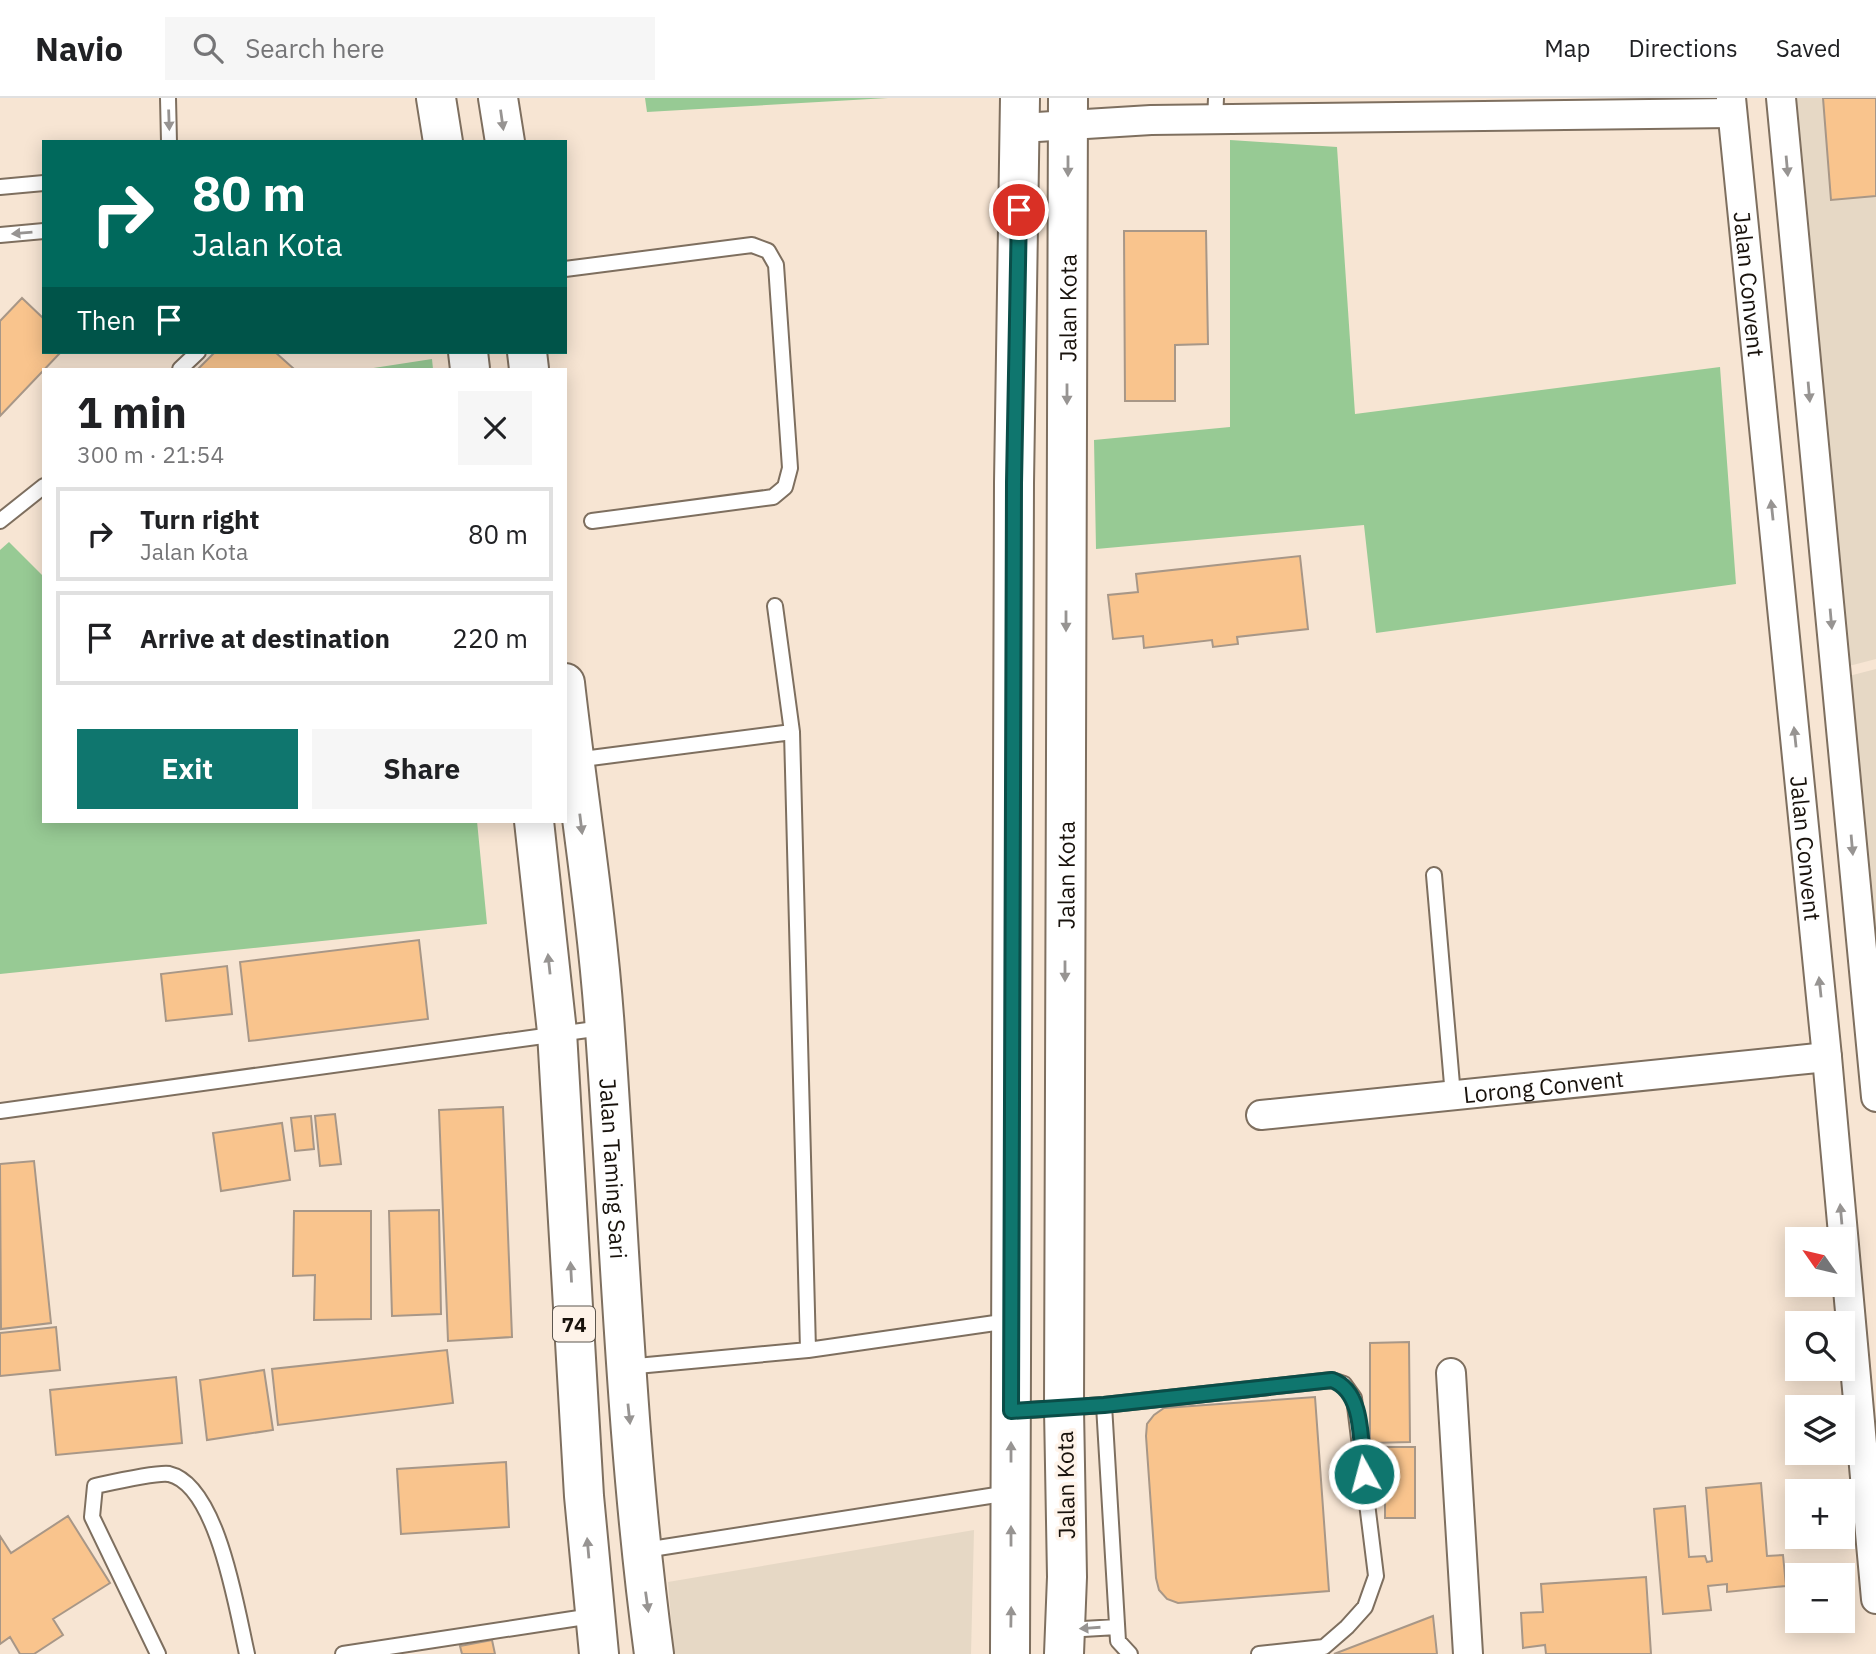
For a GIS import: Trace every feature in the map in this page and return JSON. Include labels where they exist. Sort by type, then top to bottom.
[{"type":"main road","points":[[436,98],[439,140]]},
{"type":"main road","points":[[498,98],[505,140]]},
{"type":"main road","name":"Jalan Kota","points":[[1064,1642],[1067,1577],[1064,1409],[1068,111]]},
{"type":"main road","points":[[1010,1654],[1014,483],[1021,113]]},
{"type":"main road","name":"Jalan Taming Sari","points":[[567,700],[605,1028],[625,1367],[640,1551],[654,1654]]},
{"type":"main road","name":"Jalan Taming Sari","points":[[534,823],[557,1032],[584,1496],[599,1654]]},
{"type":"street","name":"Jalan Convent","points":[[1781,98],[1876,1097]]},
{"type":"street","name":"Jalan Convent","points":[[1731,105],[1827,1057],[1876,1599]]},
{"type":"street","points":[[1021,113],[1731,105]]},
{"type":"street","name":"Lorong Convent","points":[[1261,1115],[1827,1057]]},
{"type":"street","points":[[1451,1373],[1468,1654]]},
{"type":"lane","points":[[168,98],[169,140]]},
{"type":"lane","points":[[0,187],[42,183]]},
{"type":"lane","points":[[0,235],[42,231]]},
{"type":"lane","points":[[567,269],[752,245],[768,251],[776,265],[790,468],[785,487],[774,497],[592,521]]},
{"type":"lane","points":[[181,368],[196,354]]},
{"type":"lane","points":[[0,521],[42,488]]},
{"type":"lane","points":[[775,606],[792,732],[808,1350]]},
{"type":"lane","points":[[574,760],[792,732]]},
{"type":"lane","points":[[1434,875],[1453,1096]]},
{"type":"lane","points":[[0,1111],[557,1032],[605,1028]]},
{"type":"lane","points":[[625,1367],[808,1350],[1011,1320]]},
{"type":"lane","points":[[1011,1411],[1064,1409],[1332,1380],[1345,1384],[1354,1398],[1376,1576],[1365,1606],[1347,1628],[1324,1647],[1259,1654]]},
{"type":"lane","points":[[1104,1405],[1118,1640],[1130,1654]]},
{"type":"lane","points":[[158,1654],[92,1517],[94,1486],[168,1474],[195,1489],[221,1546],[247,1654]]},
{"type":"lane","points":[[640,1551],[1011,1492]]},
{"type":"lane","points":[[343,1654],[378,1652],[594,1616]]},
{"type":"lane","points":[[1064,1642],[1117,1627]]},
{"type":"shaded area","points":[[1795,98],[1876,98],[1876,659],[1849,666]]},
{"type":"shaded area","points":[[1876,669],[1876,936],[1845,677]]},
{"type":"shaded area","points":[[974,1530],[971,1654],[674,1654],[668,1582]]},
{"type":"green space","points":[[645,98],[888,98],[647,112]]},
{"type":"green space","points":[[1230,140],[1337,147],[1355,414],[1720,367],[1736,584],[1376,633],[1364,525],[1096,549],[1094,440],[1230,427]]},
{"type":"green space","points":[[432,359],[433,368],[374,368]]},
{"type":"green space","points":[[9,542],[42,575],[42,823],[477,823],[487,924],[0,974],[0,550]]},
{"type":"building","points":[[1823,98],[1876,98],[1876,196],[1831,200]]},
{"type":"building","points":[[1124,231],[1206,231],[1208,344],[1175,345],[1175,401],[1125,401]]},
{"type":"building","points":[[22,298],[42,317],[42,354],[59,354],[46,368],[42,368],[42,372],[0,416],[0,321]]},
{"type":"building","points":[[213,354],[277,354],[293,368],[199,368]]},
{"type":"building","points":[[1300,556],[1308,629],[1237,637],[1238,644],[1213,647],[1212,640],[1144,648],[1143,636],[1113,639],[1108,595],[1138,592],[1136,574]]},
{"type":"building","points":[[419,940],[428,1019],[249,1041],[240,962]]},
{"type":"building","points":[[227,966],[232,1014],[166,1021],[161,974]]},
{"type":"building","points":[[503,1107],[512,1337],[448,1341],[439,1110]]},
{"type":"building","points":[[335,1114],[341,1164],[320,1166],[315,1116]]},
{"type":"building","points":[[311,1116],[314,1149],[295,1151],[291,1118]]},
{"type":"building","points":[[282,1123],[290,1180],[221,1191],[213,1133]]},
{"type":"building","points":[[34,1161],[51,1323],[1,1329],[0,1164]]},
{"type":"building","points":[[439,1210],[441,1314],[392,1316],[389,1211]]},
{"type":"building","points":[[294,1211],[371,1211],[371,1319],[314,1320],[315,1275],[293,1276]]},
{"type":"building","points":[[56,1327],[60,1370],[0,1376],[0,1333]]},
{"type":"building","points":[[1409,1342],[1410,1442],[1370,1443],[1370,1343]]},
{"type":"building","points":[[447,1350],[453,1403],[278,1425],[272,1369]]},
{"type":"building","points":[[264,1370],[273,1430],[207,1440],[200,1380]]},
{"type":"building","points":[[176,1377],[182,1443],[56,1455],[50,1390]]},
{"type":"building","points":[[1315,1397],[1329,1591],[1178,1603],[1167,1599],[1159,1590],[1156,1578],[1147,1424],[1164,1408]]},
{"type":"building","points":[[1385,1447],[1415,1447],[1415,1518],[1385,1518]]},
{"type":"building","points":[[506,1462],[509,1527],[401,1534],[397,1469]]},
{"type":"building","points":[[1761,1483],[1767,1556],[1783,1555],[1785,1586],[1727,1592],[1727,1584],[1708,1586],[1711,1610],[1663,1614],[1654,1509],[1685,1506],[1689,1557],[1705,1556],[1707,1562],[1712,1561],[1706,1488]]},
{"type":"building","points":[[68,1516],[110,1583],[53,1619],[63,1635],[34,1654],[20,1654],[10,1637],[0,1644],[0,1536],[11,1553]]},
{"type":"building","points":[[1646,1577],[1651,1654],[1546,1654],[1545,1645],[1523,1648],[1521,1613],[1543,1612],[1541,1584]]},
{"type":"building","points":[[1433,1616],[1437,1654],[1334,1654]]},
{"type":"building","points":[[492,1640],[495,1654],[462,1654],[460,1646]]},
{"type":"route","points":[[1019,210],[1014,483],[1011,1411],[1064,1409],[1332,1380],[1345,1384],[1354,1398],[1364,1474]]}]
